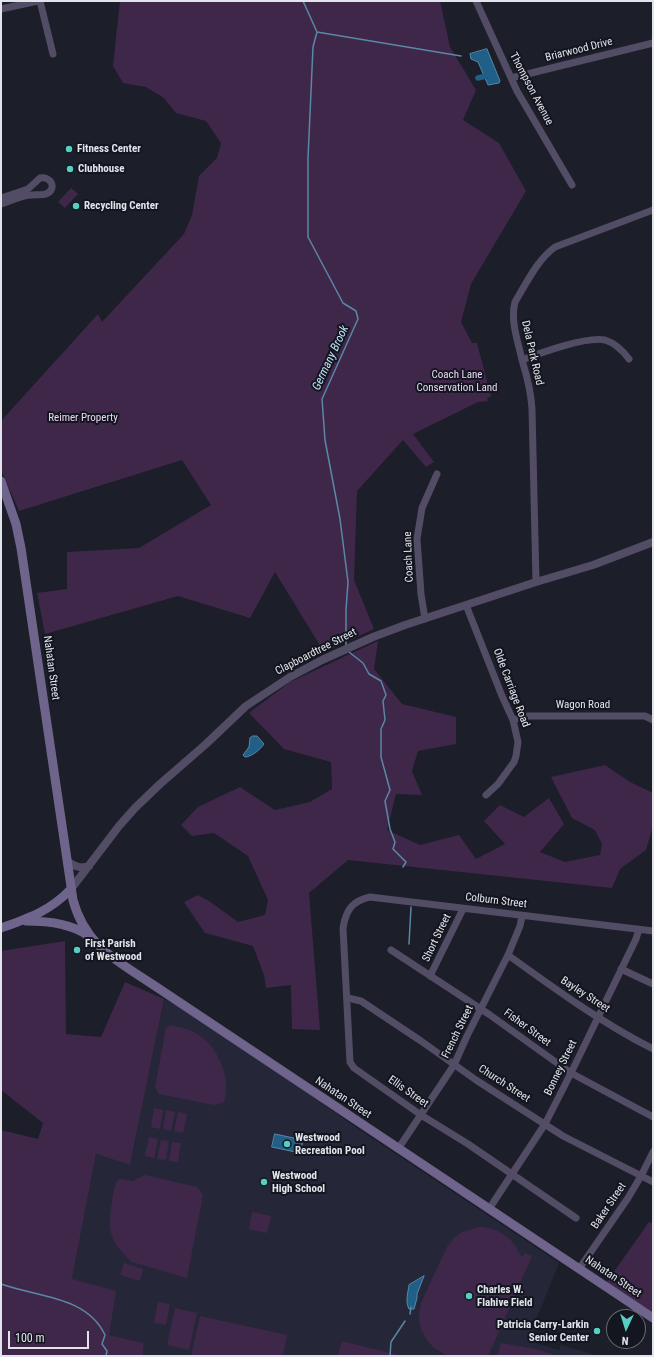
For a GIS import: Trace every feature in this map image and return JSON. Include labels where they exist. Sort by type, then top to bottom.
[{"type":"main road","name":"Nahatan Street","points":[[1,481],[3,492],[16,524],[21,548],[71,889],[76,911],[91,938],[116,960],[398,1150],[653,1318]]},
{"type":"main road","name":"Clapboardtree Street","points":[[1,928],[20,922],[46,910],[62,899],[71,889]]},
{"type":"main road","name":"Clapboardtree Street","points":[[20,922],[52,922],[76,928],[91,938]]},
{"type":"street","points":[[1,9],[39,1],[53,54]]},
{"type":"street","name":"Thompson Avenue","points":[[476,1],[511,78],[572,184]]},
{"type":"street","name":"Briarwood Drive","points":[[511,78],[653,43]]},
{"type":"street","points":[[1,198],[28,189],[38,179],[43,177],[49,179],[52,183],[50,192],[45,194],[30,195],[1,204]]},
{"type":"street","name":"Dela Park Road","points":[[536,582],[531,395],[517,340],[513,317],[515,302],[548,252],[555,247],[653,210]]},
{"type":"street","points":[[522,360],[560,347],[589,341],[604,340],[620,348],[630,359]]},
{"type":"street","name":"Coach Lane","points":[[425,619],[421,594],[417,539],[422,508],[437,474]]},
{"type":"street","name":"Clapboardtree Street","points":[[71,889],[105,843],[135,808],[246,706],[290,677],[322,660],[405,624],[425,619],[536,582],[593,565],[653,542]]},
{"type":"street","name":"Olde Carriage Road","points":[[466,605],[513,720],[518,742],[514,762],[498,784],[486,795]]},
{"type":"street","name":"Wagon Road","points":[[513,720],[527,716],[645,716],[653,720]]},
{"type":"street","points":[[67,861],[78,867],[89,866]]},
{"type":"street","name":"Colburn Street","points":[[345,918],[355,903],[370,897],[653,931]]},
{"type":"street","name":"Short Street","points":[[430,976],[463,909]]},
{"type":"street","name":"French Street","points":[[398,1150],[454,1065],[467,1036],[508,956],[520,926],[522,916]]},
{"type":"street","name":"Ellis Street","points":[[345,918],[343,928],[348,998],[350,1062],[354,1068],[421,1115],[468,1144],[576,1218]]},
{"type":"street","name":"Bonney Street","points":[[489,1209],[545,1124],[636,939],[639,929]]},
{"type":"street","name":"Fisher Street","points":[[391,950],[481,1010],[571,1073],[631,1106],[653,1116]]},
{"type":"street","name":"Bayley Street","points":[[508,956],[544,982],[598,1017],[653,1049]]},
{"type":"street","points":[[621,969],[653,984]]},
{"type":"street","name":"Church Street","points":[[348,998],[361,1001],[454,1065],[564,1136],[653,1182]]},
{"type":"street","name":"Baker Street","points":[[579,1269],[613,1222],[641,1176],[653,1152]]},
{"type":"shaded area","name":"Westwood High School","points":[[164,999],[180,1007],[288,1079],[354,1126],[559,1263],[536,1320],[532,1342],[559,1350],[561,1345],[599,1356],[402,1356],[342,1341],[337,1356],[146,1356],[143,1355],[144,1343],[109,1335],[72,1279],[96,1154],[130,1165]]},
{"type":"green space","points":[[120,1],[440,1],[450,47],[476,90],[463,120],[499,143],[526,191],[471,284],[461,322],[472,343],[477,343],[491,396],[487,398],[488,401],[478,402],[413,434],[434,462],[426,467],[403,440],[357,491],[354,580],[374,629],[324,652],[275,572],[250,618],[178,596],[45,634],[37,593],[67,589],[67,552],[139,548],[211,505],[182,460],[19,511],[1,470],[1,421],[98,314],[102,322],[184,234],[192,215],[199,176],[217,158],[221,143],[206,121],[176,113],[164,98],[146,87],[123,83],[113,66]]},
{"type":"green space","points":[[71,188],[78,194],[65,208],[58,202]]},
{"type":"green space","points":[[378,641],[374,669],[402,704],[456,717],[456,744],[418,751],[412,771],[422,795],[396,794],[387,830],[420,845],[459,835],[476,859],[505,844],[484,821],[500,805],[524,817],[549,798],[564,824],[540,852],[565,862],[600,855],[602,844],[595,830],[572,818],[551,777],[605,765],[630,782],[653,793],[653,825],[646,850],[620,869],[612,888],[348,860],[309,893],[320,1030],[292,1029],[291,985],[266,988],[264,975],[253,946],[205,933],[184,902],[198,895],[238,922],[265,915],[268,900],[248,856],[214,833],[192,836],[181,825],[198,807],[240,787],[275,810],[310,802],[332,789],[331,762],[284,749],[249,713],[290,682]]},
{"type":"green space","points":[[65,941],[66,1034],[101,1037],[125,982],[164,999],[130,1165],[96,1154],[72,1279],[116,1291],[109,1335],[144,1343],[143,1354],[146,1356],[1,1356],[1,1130],[38,1139],[43,1123],[1,1090],[1,951]]},
{"type":"green space","points":[[170,1025],[194,1032],[210,1044],[221,1062],[224,1072],[226,1092],[224,1102],[214,1105],[159,1094],[155,1087],[166,1028]]},
{"type":"green space","points":[[154,1108],[163,1110],[160,1129],[151,1127]]},
{"type":"green space","points":[[166,1110],[175,1112],[171,1131],[163,1129]]},
{"type":"green space","points":[[178,1112],[187,1114],[183,1133],[174,1131]]},
{"type":"green space","points":[[149,1137],[158,1139],[154,1158],[145,1156]]},
{"type":"green space","points":[[161,1140],[169,1141],[166,1160],[157,1159]]},
{"type":"green space","points":[[172,1142],[181,1143],[178,1162],[169,1161]]},
{"type":"green space","points":[[145,1175],[197,1187],[203,1195],[187,1278],[132,1262],[119,1248],[112,1235],[110,1221],[114,1191],[117,1181],[120,1179],[133,1181]]},
{"type":"green space","points":[[252,1212],[271,1216],[267,1233],[249,1229]]},
{"type":"green space","points":[[649,1222],[653,1224],[653,1314],[606,1283]]},
{"type":"green space","name":"Charles W. Flahive Field","points":[[480,1227],[493,1229],[505,1235],[514,1244],[521,1256],[523,1257],[525,1253],[532,1256],[488,1356],[447,1356],[433,1347],[421,1329],[419,1318],[421,1303],[447,1247],[453,1239],[462,1232]]},
{"type":"green space","points":[[124,1263],[143,1269],[140,1281],[120,1275]]},
{"type":"green space","points":[[158,1302],[170,1304],[166,1325],[154,1323]]},
{"type":"green space","points":[[175,1308],[197,1313],[189,1350],[167,1345]]},
{"type":"green space","points":[[200,1316],[287,1335],[283,1356],[191,1356]]},
{"type":"green space","points":[[342,1341],[395,1354],[402,1356],[337,1356]]},
{"type":"green space","points":[[501,1343],[536,1349],[554,1356],[497,1356]]},
{"type":"water","points":[[487,49],[500,81],[499,83],[488,85],[478,62],[471,59],[470,54]]},
{"type":"water","points":[[257,736],[264,744],[255,753],[245,757],[243,755],[249,747],[250,738]]},
{"type":"water","name":"Westwood Recreation Pool","points":[[275,1134],[303,1140],[300,1153],[272,1147]]},
{"type":"water","points":[[424,1276],[417,1294],[414,1309],[409,1309],[407,1300],[409,1285]]},
{"type":"waterway","name":"Germany Brook","points":[[303,1],[317,32],[313,47],[308,158],[308,237],[343,303],[356,311],[358,319],[322,399],[325,440],[340,519],[348,582],[346,645]]},
{"type":"waterway","points":[[317,32],[461,56]]},
{"type":"waterway","points":[[478,78],[486,76]]},
{"type":"waterway","name":"Germany Brook","points":[[349,652],[363,663],[369,674],[381,681],[386,695],[383,701],[385,720],[381,729],[381,757],[390,790],[385,801],[390,829],[395,842],[393,849],[406,862],[403,867]]},
{"type":"waterway","name":"Germany Brook","points":[[409,944],[411,907]]},
{"type":"waterway","points":[[1,1284],[60,1300],[74,1305],[86,1312],[97,1322],[105,1335],[102,1344],[107,1351],[106,1356]]},
{"type":"waterway","points":[[410,1314],[411,1307]]},
{"type":"waterway","points":[[390,1356],[391,1342],[405,1321]]},
{"type":"place","name":"Fitness Center","points":[[69,149]]},
{"type":"place","name":"Clubhouse","points":[[70,169]]},
{"type":"place","name":"Recycling Center","points":[[76,206]]},
{"type":"place","name":"First Parish of Westwood","points":[[77,950]]},
{"type":"place","name":"Westwood Recreation Pool","points":[[287,1144]]},
{"type":"place","name":"Westwood High School","points":[[264,1182]]},
{"type":"place","name":"Charles W. Flahive Field","points":[[469,1296]]},
{"type":"place","name":"Patricia Carry-Larkin Senior Center","points":[[597,1331]]},
{"type":"park label","name":"Coach Lane Conservation Land","points":[[457,381]]},
{"type":"park label","name":"Reimer Property","points":[[83,418]]}]
